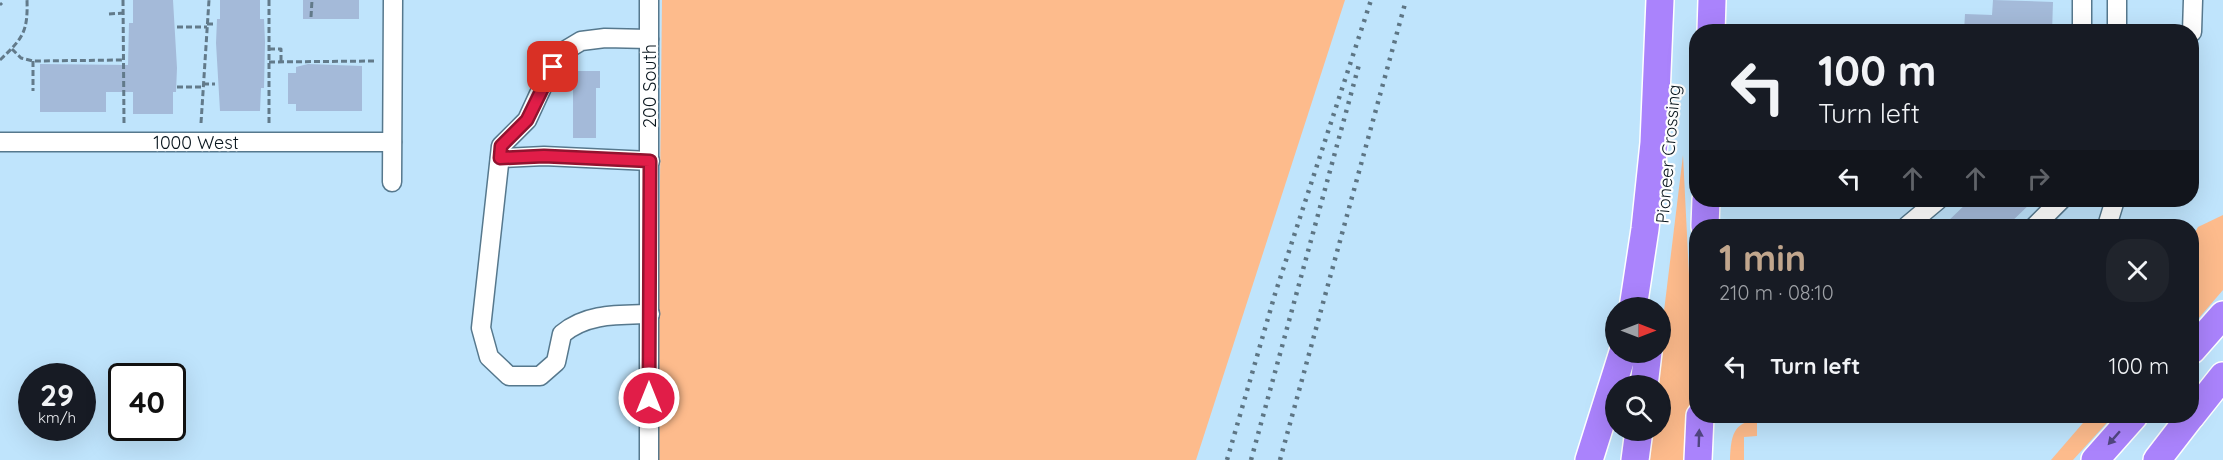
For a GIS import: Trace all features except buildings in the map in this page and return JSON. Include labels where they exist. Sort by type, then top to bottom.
[{"type":"highway","points":[[1635,297],[1654,143],[1660,0]]},
{"type":"highway","name":"Pioneer Crossing","points":[[1654,297],[1668,180],[1677,0]]},
{"type":"highway","points":[[1711,24],[1712,0]]},
{"type":"highway","points":[[2199,342],[2223,315]]},
{"type":"highway","points":[[1589,460],[1620,363]]},
{"type":"highway","points":[[2199,405],[2223,376]]},
{"type":"highway","points":[[1698,460],[1700,423]]},
{"type":"highway","points":[[2095,460],[2128,423]]},
{"type":"highway","points":[[2157,460],[2185,423]]},
{"type":"highway","points":[[1635,460],[1638,441]]},
{"type":"street","points":[[392,182],[393,0]]},
{"type":"street","name":"200 South","points":[[649,0],[649,460]]},
{"type":"street","points":[[2082,0],[2082,24]]},
{"type":"street","points":[[2117,0],[2117,24]]},
{"type":"street","points":[[2192,24],[2193,0]]},
{"type":"street","points":[[649,39],[605,38],[581,41],[561,53],[527,120],[501,146],[481,327],[489,357],[509,376],[540,376],[556,362],[562,334],[574,324],[600,316],[650,314]]},
{"type":"street","name":"1000 West","points":[[0,142],[392,142]]},
{"type":"street","points":[[500,158],[544,156],[650,161]]},
{"type":"street","points":[[1915,219],[1930,207]]},
{"type":"street","points":[[2042,219],[2054,207]]},
{"type":"path","points":[[0,60],[25,32],[27,0]]},
{"type":"path","points":[[123,0],[124,123]]},
{"type":"path","points":[[201,123],[208,0]]},
{"type":"path","points":[[269,0],[269,123]]},
{"type":"path","points":[[311,17],[312,0]]},
{"type":"path","points":[[109,14],[124,13]]},
{"type":"path","points":[[177,27],[215,24]]},
{"type":"path","points":[[12,49],[21,58],[33,61],[124,60]]},
{"type":"path","points":[[269,49],[281,49],[281,62]]},
{"type":"path","points":[[33,61],[33,91]]},
{"type":"path","points":[[269,62],[375,61]]},
{"type":"path","points":[[177,87],[215,84]]},
{"type":"shaded area","points":[[662,0],[1345,0],[1196,460],[657,460]]},
{"type":"shaded area","points":[[1683,155],[1689,275],[1690,460],[1650,460],[1651,441],[1671,441],[1671,375],[1656,375],[1658,363],[1671,363],[1671,297],[1666,297]]},
{"type":"shaded area","points":[[2223,215],[2223,290],[2199,318],[2199,227]]},
{"type":"shaded area","points":[[1757,423],[1757,436],[1744,437],[1744,460],[1730,460],[1732,440],[1740,425]]},
{"type":"shaded area","points":[[2083,423],[2107,423],[2073,460],[2051,460]]},
{"type":"railway","points":[[1227,460],[1275,294],[1371,0]]},
{"type":"railway","points":[[1280,460],[1406,0]]},
{"type":"railway","points":[[1251,460],[1360,61]]},
{"type":"route","points":[[553,67],[527,120],[501,146],[500,158],[544,156],[650,161],[649,398]]}]
